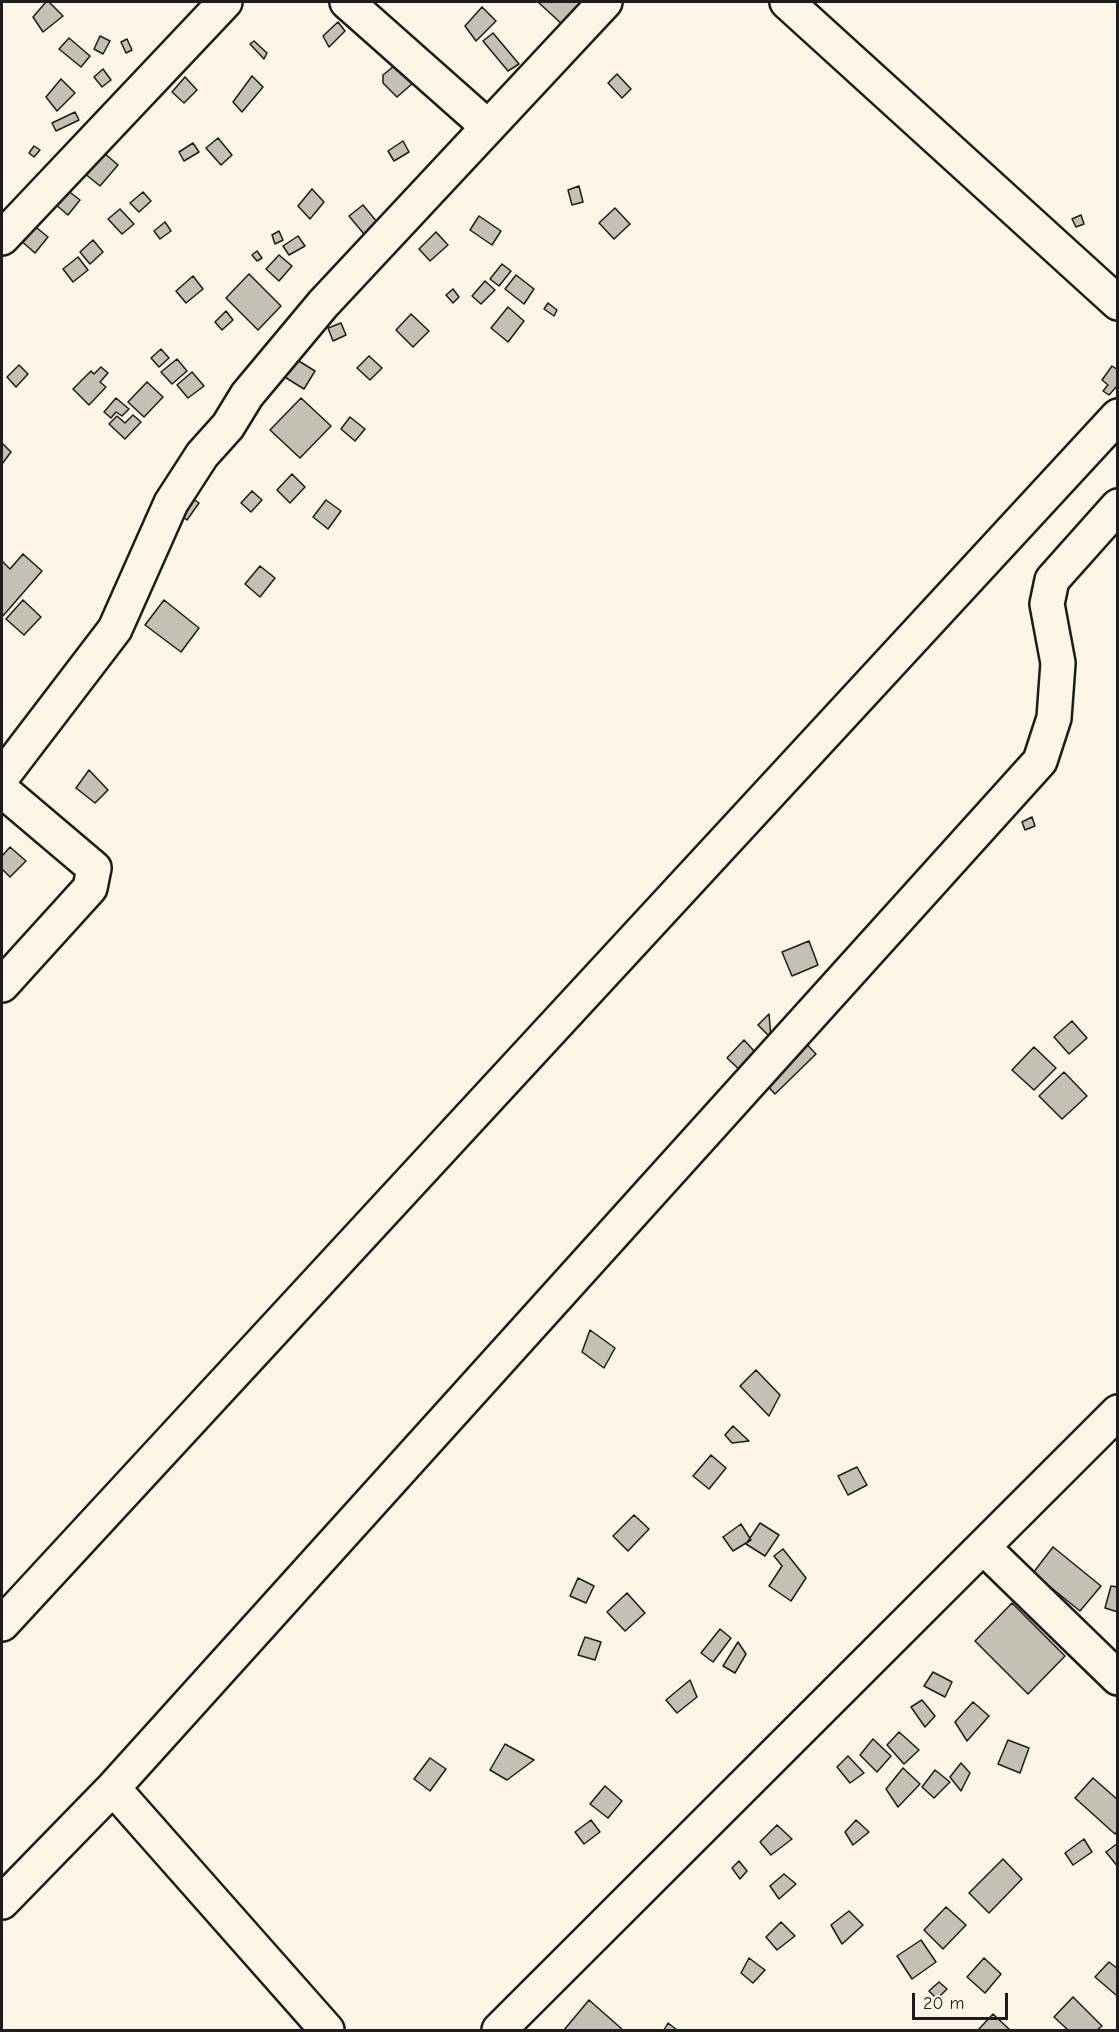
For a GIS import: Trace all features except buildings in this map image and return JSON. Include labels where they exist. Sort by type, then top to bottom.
[{"type":"street","points":[[2,238],[225,2]]},
{"type":"street","points":[[347,2],[488,127]]},
{"type":"street","points":[[2,777],[115,629],[171,503],[202,454],[228,426],[247,395],[322,304],[605,2]]},
{"type":"street","points":[[787,2],[1118,303]]},
{"type":"street","points":[[2,1624],[1118,416]]},
{"type":"street","points":[[2,1902],[113,1788],[1040,761],[1053,718],[1058,663],[1047,604],[1052,580],[1118,506]]},
{"type":"street","points":[[2,790],[94,868],[90,888],[2,985]]},
{"type":"street","points":[[499,2031],[1118,1412]]},
{"type":"street","points":[[983,1547],[1118,1678]]},
{"type":"street","points":[[113,1788],[327,2031]]}]
